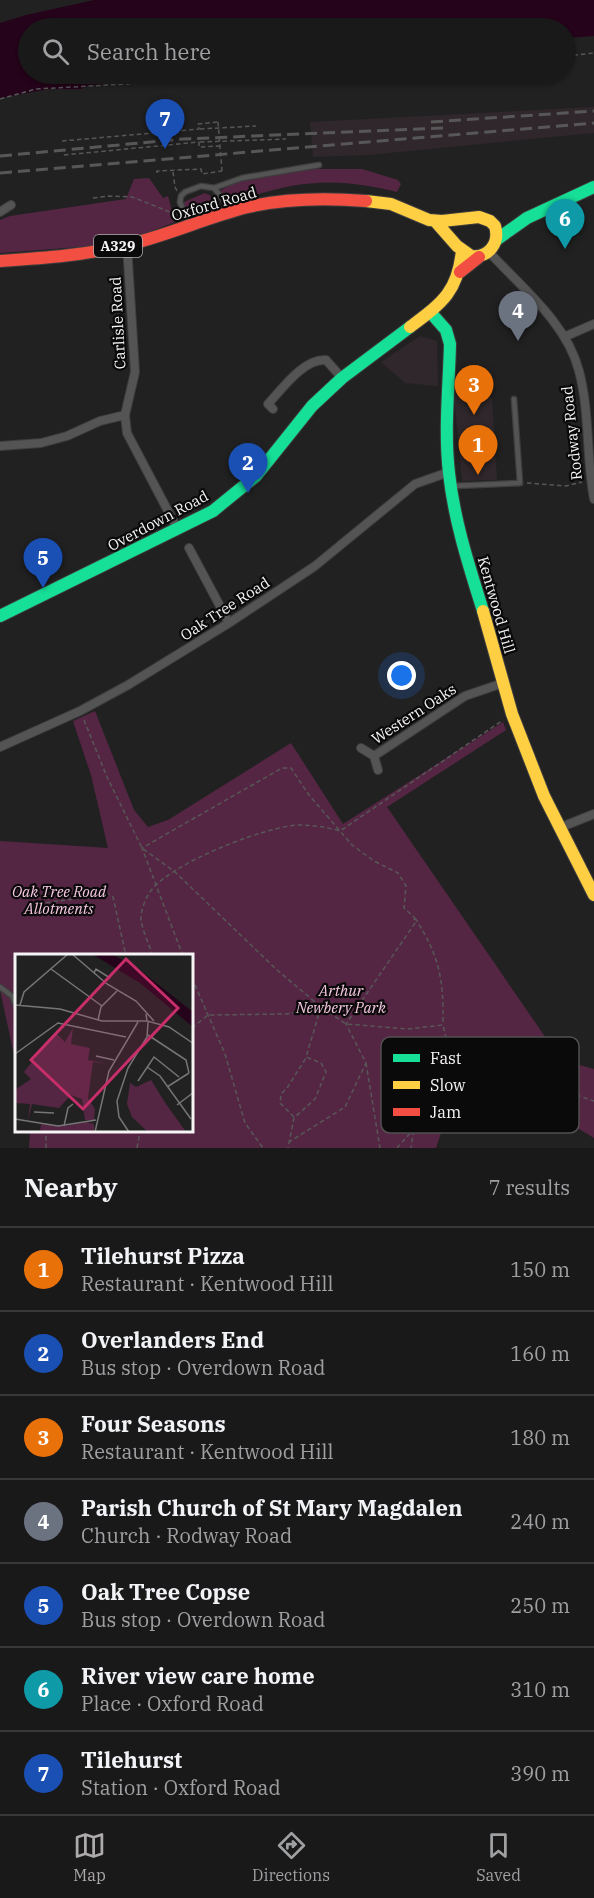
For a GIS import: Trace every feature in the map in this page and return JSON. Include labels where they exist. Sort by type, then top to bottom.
[{"type":"street","points":[[527,218],[486,219],[478,217],[469,219],[458,231],[460,247],[469,255],[484,254],[496,240],[527,218],[594,187]]},
{"type":"street","name":"Oxford Road","points":[[0,261],[35,259],[127,245],[187,222],[299,199],[387,203],[435,221],[469,219]]},
{"type":"street","points":[[0,212],[11,205]]},
{"type":"street","points":[[486,219],[495,228],[496,240]]},
{"type":"street","name":"Oxford Road","points":[[435,221],[460,247]]},
{"type":"street","name":"Carlisle Road","points":[[127,245],[135,372],[125,415],[127,432],[177,530]]},
{"type":"street","name":"Overdown Road","points":[[460,247],[460,272]]},
{"type":"street","name":"Overdown Road","points":[[0,616],[213,511],[256,476],[312,406],[342,378],[431,313],[446,297],[460,272],[484,254]]},
{"type":"street","name":"Rodway Road","points":[[484,254],[523,288],[550,317],[573,354],[579,372],[594,499]]},
{"type":"street","name":"Kentwood Hill","points":[[431,313],[446,330],[450,344],[447,447],[450,486],[468,561],[512,714],[536,777],[559,828],[594,895]]},
{"type":"street","points":[[564,337],[594,324]]},
{"type":"street","points":[[273,410],[268,404],[308,363],[317,359],[326,360],[342,378]]},
{"type":"street","points":[[0,446],[41,443],[67,436],[100,421],[125,415]]},
{"type":"street","name":"Oak Tree Road","points":[[0,747],[80,711],[128,685],[229,623],[315,566],[415,484],[449,472]]},
{"type":"street","points":[[189,548],[229,623]]},
{"type":"street","name":"Western Oaks","points":[[374,756],[465,696],[503,683]]},
{"type":"street","name":"Western Oaks","points":[[361,748],[374,756],[378,770]]},
{"type":"street","points":[[559,828],[594,814]]},
{"type":"lane","points":[[187,222],[181,199],[185,192],[201,186],[214,188],[242,178],[319,165]]},
{"type":"lane","points":[[214,188],[232,212]]},
{"type":"lane","points":[[450,486],[520,483],[514,399]]},
{"type":"lane","points":[[0,987],[12,996],[15,1003]]},
{"type":"path","points":[[576,55],[594,53]]},
{"type":"path","points":[[0,99],[36,89],[127,84]]},
{"type":"path","points":[[157,173],[157,171],[201,169],[202,174],[222,171],[218,122],[198,124],[199,129]]},
{"type":"path","points":[[62,141],[256,126]]},
{"type":"path","points":[[64,154],[199,142],[286,139]]},
{"type":"path","points":[[199,142],[199,147],[220,146]]},
{"type":"path","points":[[173,170],[175,188],[181,199]]},
{"type":"path","points":[[93,198],[132,196],[187,222]]},
{"type":"path","points":[[520,483],[566,486],[590,479]]},
{"type":"path","points":[[80,711],[107,777],[158,885],[182,954]]},
{"type":"path","points":[[340,831],[512,714]]},
{"type":"path","points":[[142,848],[282,768],[291,768],[309,795],[352,845],[398,873],[406,886],[404,908],[414,917],[429,941],[438,965],[446,1037]]},
{"type":"path","points":[[152,954],[141,917],[148,894],[175,872],[199,857],[234,841],[264,832],[298,825],[323,826],[340,831]]},
{"type":"path","points":[[142,848],[175,872],[277,970],[321,1007],[346,1024],[366,1063],[380,1148]]},
{"type":"path","points":[[31,904],[108,894],[113,897],[126,954]]},
{"type":"path","points":[[346,1024],[415,923],[414,917]]},
{"type":"path","points":[[194,983],[225,1054],[245,1123],[264,1148]]},
{"type":"path","points":[[194,1026],[208,1016],[286,1014],[321,1007]]},
{"type":"path","points":[[294,1118],[280,1103],[281,1094],[306,1058],[321,1007]]},
{"type":"path","points":[[346,1024],[408,1029],[443,1025]]},
{"type":"path","points":[[288,1148],[294,1118],[315,1099],[326,1072],[321,1063],[306,1058]]},
{"type":"path","points":[[289,1142],[345,1107],[366,1063]]},
{"type":"path","points":[[579,1096],[594,1101]]},
{"type":"path","points":[[137,1148],[140,1133]]},
{"type":"path","points":[[397,1148],[411,1133]]},
{"type":"path","points":[[411,1148],[414,1133]]},
{"type":"shaded area","points":[[94,0],[594,0],[594,36],[576,37],[576,18],[18,18],[18,84],[109,84],[89,85],[81,89],[49,89],[0,98],[0,23],[26,15]]},
{"type":"shaded area","points":[[594,107],[594,133],[368,155],[313,157],[310,122]]},
{"type":"shaded area","points":[[420,336],[437,341],[438,386],[405,383],[381,362]]},
{"type":"shaded area","points":[[452,374],[492,398],[497,480],[462,481]]},
{"type":"green space","points":[[312,169],[362,169],[398,180],[401,184],[397,192],[348,183],[296,185],[230,203],[221,190],[239,181]]},
{"type":"green space","points":[[149,178],[163,198],[168,196],[175,222],[118,244],[0,253],[0,220],[10,216],[126,199],[134,179]]},
{"type":"green space","points":[[205,193],[215,198],[222,207],[204,214],[185,212],[184,202]]},
{"type":"green space","name":"Arthur Newbery Park","points":[[95,711],[134,810],[148,827],[168,820],[291,743],[343,824],[503,722],[506,730],[387,807],[545,1037],[381,1037],[381,1133],[441,1133],[436,1148],[29,1148],[30,1133],[194,1133],[194,954],[15,954],[15,1059],[0,990],[0,841],[108,848],[91,775],[73,721]]},
{"type":"green space","name":"Arthur Newbery Park","points":[[579,1065],[594,1069],[594,1138],[579,1129]]},
{"type":"railway","points":[[431,122],[594,111]]},
{"type":"railway","points":[[0,173],[594,123]]},
{"type":"railway","points":[[0,156],[183,139],[443,128]]},
{"type":"traffic: fast","points":[[496,240],[527,218],[594,187]]},
{"type":"traffic: fast","points":[[431,313],[446,330],[450,344],[447,425],[451,491],[467,560],[483,611]]},
{"type":"traffic: fast","points":[[0,616],[213,511],[256,476],[312,406],[342,378],[410,327]]},
{"type":"traffic: slow","points":[[366,201],[391,204],[429,220],[479,217],[490,221],[495,226],[496,238],[488,252],[471,256],[457,246],[435,221]]},
{"type":"traffic: slow","points":[[410,327],[431,311],[446,295],[457,276],[462,250]]},
{"type":"traffic: slow","points":[[483,611],[512,714],[544,796],[594,895]]},
{"type":"traffic: jam","points":[[0,261],[66,256],[115,248],[233,211],[263,204],[337,199],[366,201]]},
{"type":"traffic: jam","points":[[460,272],[479,257]]},
{"type":"place","name":"Tilehurst","points":[[165,149]]},
{"type":"place","name":"River view care home","points":[[565,249]]},
{"type":"place","name":"Parish Church of St Mary Magdalen","points":[[518,341]]},
{"type":"place","name":"Four Seasons","points":[[474,415]]},
{"type":"place","name":"Tilehurst Pizza","points":[[478,475]]},
{"type":"place","name":"Overlanders End","points":[[248,493]]},
{"type":"place","name":"Oak Tree Copse","points":[[43,588]]},
{"type":"park label","name":"Oak Tree Road Allotments","points":[[59,900]]}]
